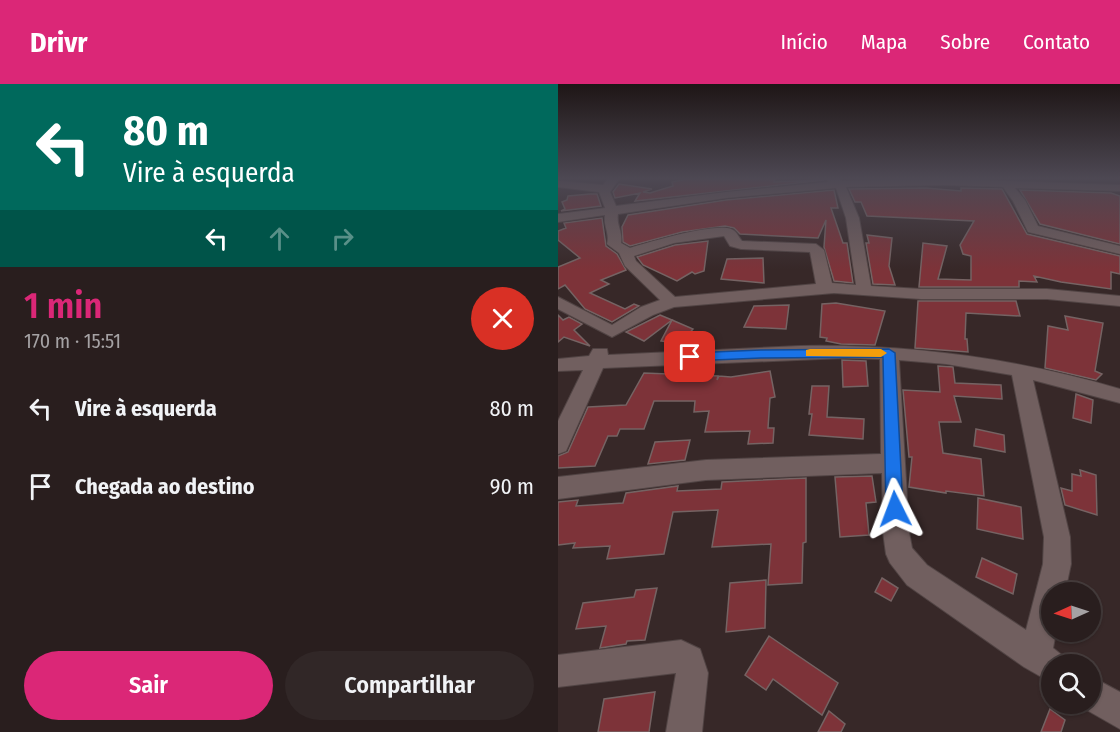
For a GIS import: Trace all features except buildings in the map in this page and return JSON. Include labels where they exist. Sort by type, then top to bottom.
[{"type":"street","points":[[558,218],[625,208]]},
{"type":"street","points":[[845,208],[858,240],[864,290]]},
{"type":"street","points":[[1022,208],[1033,229],[1120,250]]},
{"type":"street","points":[[612,210],[610,222],[616,234],[615,244],[627,254],[630,263],[671,302]]},
{"type":"street","points":[[627,254],[672,239],[724,232],[729,233],[735,243],[741,245],[811,247],[817,250],[825,288]]},
{"type":"street","points":[[558,445],[594,362],[612,332],[647,311],[671,302],[825,288],[921,294],[1047,294],[1120,301]]},
{"type":"street","points":[[558,302],[612,332]]},
{"type":"street","points":[[889,353],[892,463],[896,532],[900,554],[917,575],[1041,661]]},
{"type":"street","points":[[558,365],[761,354],[889,353],[959,361],[1021,372],[1120,396]]},
{"type":"street","points":[[1021,372],[1057,537],[1057,564],[1044,654]]},
{"type":"street","points":[[558,489],[696,470],[892,463]]},
{"type":"street","points":[[558,670],[681,656],[689,660],[692,673],[684,732]]},
{"type":"street","points":[[1101,700],[1120,712]]},
{"type":"slow traffic","points":[[810,353],[881,353]]},
{"type":"route","points":[[690,357],[889,353],[895,509]]}]
